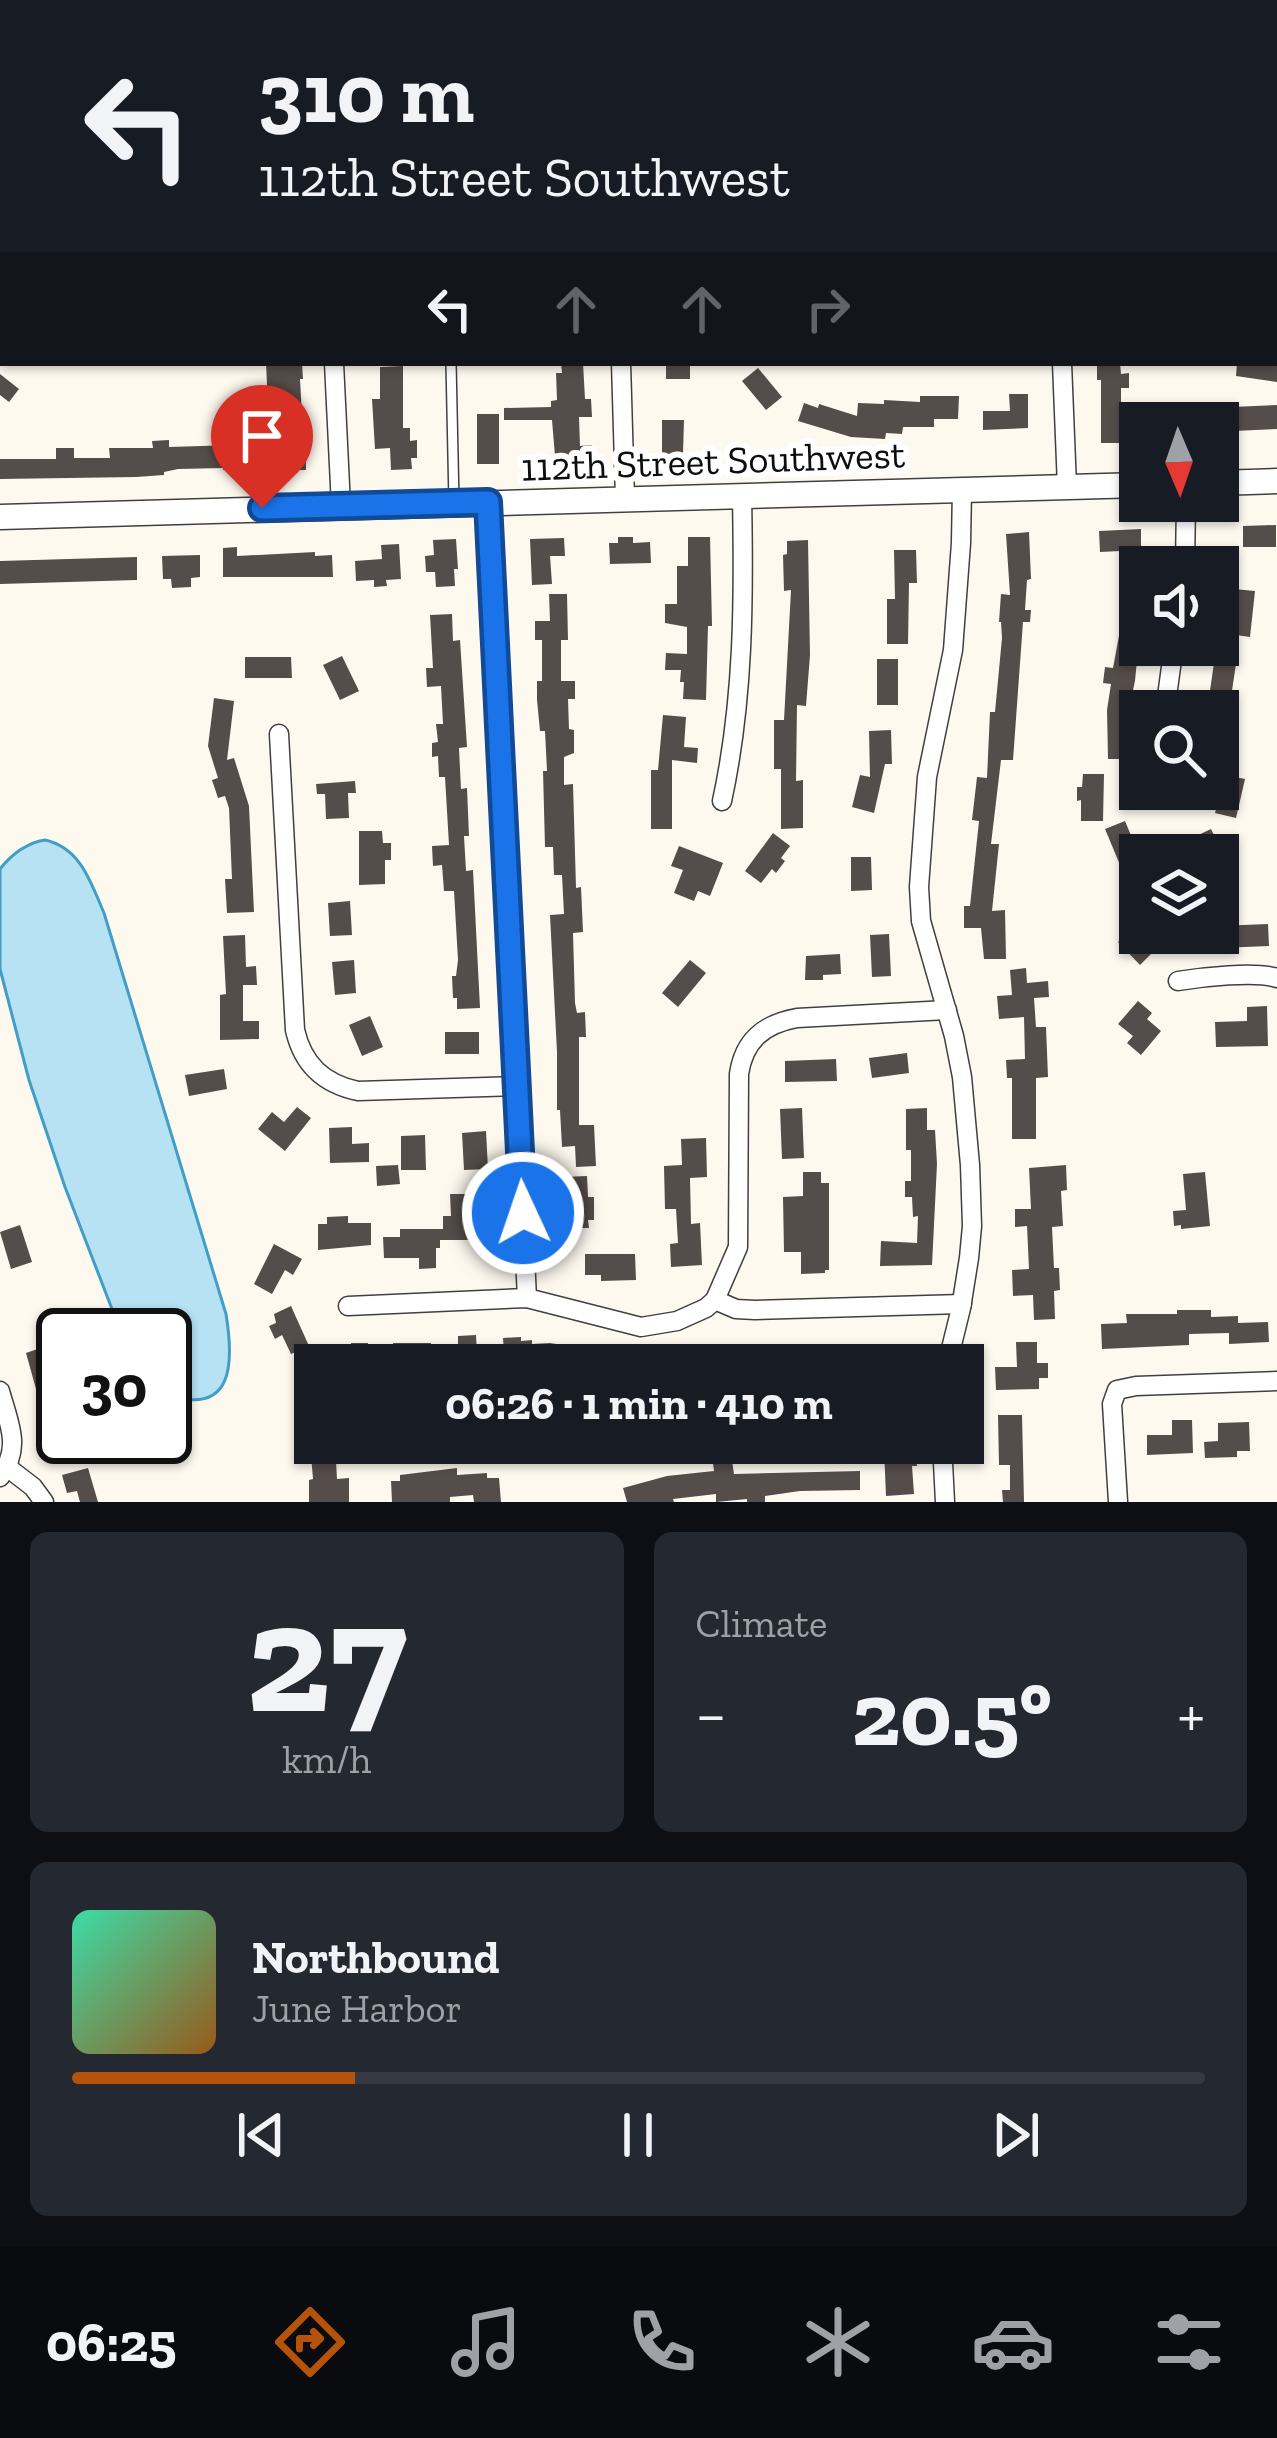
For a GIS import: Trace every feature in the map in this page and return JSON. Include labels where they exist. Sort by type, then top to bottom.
[{"type":"street","points":[[334,366],[341,506]]},
{"type":"street","points":[[621,366],[625,498]]},
{"type":"street","points":[[1061,366],[1067,487]]},
{"type":"street","points":[[1239,482],[1277,481]]},
{"type":"street","name":"112th Street Southwest","points":[[0,517],[1119,486]]},
{"type":"street","points":[[952,1344],[972,1226],[970,1166],[962,1077],[921,921],[920,886],[927,777],[953,650],[962,489]]},
{"type":"street","points":[[722,801],[742,659],[742,496]]},
{"type":"street","points":[[488,502],[527,1298]]},
{"type":"street","points":[[279,734],[295,1030],[305,1058],[325,1079],[358,1091],[517,1086]]},
{"type":"street","points":[[1178,981],[1277,978]]},
{"type":"street","points":[[348,1306],[527,1298],[641,1328],[676,1321],[706,1308],[715,1300],[738,1247],[741,1060],[755,1036],[778,1022],[826,1015],[946,1010]]},
{"type":"street","points":[[715,1300],[736,1309],[755,1310],[962,1304]]},
{"type":"street","points":[[1118,1502],[1112,1404],[1117,1390],[1277,1381]]},
{"type":"street","points":[[0,1391],[14,1454],[4,1472],[33,1487],[44,1502]]},
{"type":"street","points":[[943,1464],[945,1502]]},
{"type":"lane","points":[[451,366],[454,503]]},
{"type":"water","points":[[45,840],[68,851],[89,879],[104,913],[226,1314],[228,1367],[217,1392],[205,1399],[192,1399],[192,1308],[112,1308],[29,1080],[0,969],[0,869],[32,844]]},
{"type":"building","points":[[266,366],[302,366],[306,470],[286,470],[276,434],[285,434],[284,406],[268,407]]},
{"type":"building","points":[[403,366],[403,428],[410,428],[410,441],[417,440],[417,458],[411,458],[412,469],[391,470],[390,448],[375,449],[372,399],[380,399],[380,367]]},
{"type":"building","points":[[561,366],[583,366],[585,399],[591,399],[592,417],[579,417],[580,446],[592,445],[593,466],[561,467],[560,456],[555,456],[552,420],[504,420],[504,408],[551,407],[551,401],[557,400],[556,373],[562,373]]},
{"type":"building","points":[[666,366],[690,366],[690,379],[666,379]]},
{"type":"building","points":[[1097,366],[1120,366],[1121,374],[1129,373],[1129,388],[1121,388],[1119,402],[1119,443],[1101,443],[1101,380],[1097,380]]},
{"type":"building","points":[[1237,366],[1277,366],[1277,382],[1236,376]]},
{"type":"building","points":[[758,368],[782,397],[766,410],[742,381]]},
{"type":"building","points":[[0,374],[19,389],[9,402],[0,395]]},
{"type":"building","points":[[1009,394],[1028,394],[1028,428],[983,430],[983,411],[1010,411]]},
{"type":"building","points":[[920,396],[959,396],[958,419],[934,419],[934,427],[903,427],[902,434],[886,433],[885,439],[851,437],[798,421],[804,403],[857,416],[858,403],[920,402]]},
{"type":"building","points":[[1277,405],[1277,429],[1239,431],[1239,407]]},
{"type":"building","points":[[477,414],[499,414],[499,464],[477,464]]},
{"type":"building","points":[[662,420],[684,420],[683,454],[662,454]]},
{"type":"building","points":[[234,437],[247,437],[248,445],[256,444],[257,474],[223,468],[178,469],[136,477],[0,479],[0,459],[56,459],[56,448],[74,448],[74,458],[110,458],[109,448],[153,448],[152,441],[169,440],[169,447],[234,445]]},
{"type":"building","points":[[1276,525],[1276,547],[1243,547],[1243,526]]},
{"type":"building","points":[[1141,529],[1141,546],[1100,552],[1099,531]]},
{"type":"building","points":[[1029,532],[1031,579],[1027,580],[1025,610],[1031,610],[1030,622],[1023,622],[1013,760],[1001,760],[991,844],[999,844],[992,911],[1005,910],[1006,959],[984,959],[981,928],[964,928],[979,821],[972,820],[977,777],[987,778],[990,712],[995,712],[1002,638],[1001,594],[1010,595],[1006,534]]},
{"type":"building","points":[[618,537],[633,537],[633,543],[650,542],[651,563],[610,564],[609,543],[618,543]]},
{"type":"building","points":[[688,537],[710,537],[712,626],[708,626],[706,700],[683,699],[681,670],[665,670],[666,653],[687,654],[687,627],[665,623],[665,604],[677,604],[677,566],[688,566]]},
{"type":"building","points":[[564,538],[565,556],[550,556],[552,584],[532,585],[530,539]]},
{"type":"building","points":[[456,539],[455,586],[436,587],[435,572],[426,572],[425,556],[434,555],[433,540]]},
{"type":"building","points":[[808,540],[810,655],[806,706],[797,705],[796,781],[803,780],[803,828],[781,829],[781,769],[774,769],[774,720],[784,720],[791,590],[784,591],[783,555],[787,541]]},
{"type":"building","points":[[399,544],[401,579],[374,587],[374,580],[356,581],[355,561],[382,559],[381,545]]},
{"type":"building","points":[[237,547],[237,556],[332,555],[333,577],[223,577],[223,548]]},
{"type":"building","points":[[894,550],[916,550],[917,583],[909,583],[908,644],[887,644],[887,599],[895,599]]},
{"type":"building","points":[[200,555],[200,577],[191,578],[191,587],[172,588],[171,579],[163,579],[162,556]]},
{"type":"building","points":[[137,557],[137,580],[0,584],[0,561]]},
{"type":"building","points":[[1239,589],[1255,591],[1250,637],[1239,635]]},
{"type":"building","points":[[549,594],[567,594],[568,640],[561,640],[561,681],[575,681],[575,699],[568,699],[574,753],[564,757],[564,785],[573,784],[576,888],[581,887],[583,932],[573,933],[575,1003],[577,1013],[585,1012],[586,1037],[579,1037],[579,1125],[594,1125],[596,1166],[576,1167],[575,1146],[562,1147],[557,1110],[550,915],[564,914],[562,875],[554,875],[553,847],[545,847],[545,731],[540,731],[537,700],[542,640],[535,640],[535,621],[550,621]]},
{"type":"building","points":[[452,614],[453,641],[460,640],[467,747],[459,748],[461,789],[467,788],[466,871],[473,870],[480,1008],[457,1009],[452,976],[456,976],[458,960],[454,891],[444,891],[442,865],[433,866],[432,846],[449,845],[445,777],[439,777],[438,756],[432,757],[432,743],[438,742],[436,724],[443,724],[441,686],[427,687],[426,668],[433,668],[430,615]]},
{"type":"building","points":[[1119,636],[1119,666],[1136,666],[1133,690],[1119,690],[1119,759],[1108,759],[1111,684],[1103,683],[1105,667],[1113,668]]},
{"type":"building","points":[[342,656],[359,691],[340,700],[323,665]]},
{"type":"building","points":[[245,657],[291,657],[292,678],[245,678]]},
{"type":"building","points":[[877,659],[898,659],[898,705],[877,705]]},
{"type":"building","points":[[1214,666],[1236,666],[1232,690],[1210,690]]},
{"type":"building","points":[[214,698],[234,701],[227,760],[234,758],[249,806],[254,912],[227,913],[225,879],[232,879],[229,808],[225,796],[218,798],[212,780],[218,778],[208,746]]},
{"type":"building","points":[[663,715],[686,717],[684,747],[698,748],[697,763],[672,760],[672,829],[651,829],[651,770],[658,770]]},
{"type":"building","points":[[891,730],[892,764],[885,764],[874,813],[852,807],[860,775],[870,777],[869,731]]},
{"type":"building","points":[[1083,774],[1104,774],[1103,821],[1081,821],[1077,787],[1082,787]]},
{"type":"building","points":[[355,781],[356,793],[348,793],[349,818],[326,819],[325,794],[317,794],[316,784]]},
{"type":"building","points":[[1216,810],[1238,810],[1236,818]]},
{"type":"building","points":[[1125,821],[1130,834],[1119,834],[1119,862],[1105,829]]},
{"type":"building","points":[[359,831],[382,831],[383,843],[391,843],[385,884],[359,885]]},
{"type":"building","points":[[773,833],[790,846],[776,873],[772,869],[761,883],[745,871]]},
{"type":"building","points":[[679,846],[723,863],[710,896],[698,891],[694,901],[674,893],[683,870],[671,866]]},
{"type":"building","points":[[851,857],[871,857],[872,890],[851,891]]},
{"type":"building","points":[[350,901],[352,935],[330,936],[328,903]]},
{"type":"building","points":[[1268,924],[1269,946],[1239,947],[1239,925]]},
{"type":"building","points":[[889,934],[891,976],[872,977],[870,935]]},
{"type":"building","points":[[245,935],[246,967],[256,966],[257,985],[243,985],[243,1021],[259,1021],[259,1039],[220,1040],[220,995],[226,994],[223,936]]},
{"type":"building","points":[[840,954],[841,974],[805,980],[806,956]]},
{"type":"building","points":[[1129,954],[1151,954],[1140,965]]},
{"type":"building","points":[[354,960],[356,993],[335,995],[332,962]]},
{"type":"building","points":[[690,960],[706,973],[678,1007],[662,993]]},
{"type":"building","points":[[1026,968],[1027,983],[1048,981],[1049,997],[1034,998],[1036,1027],[1046,1027],[1048,1077],[1036,1078],[1036,1139],[1012,1139],[1012,1078],[1007,1078],[1006,1060],[1025,1059],[1024,1017],[999,1019],[997,996],[1012,995],[1010,970]]},
{"type":"building","points":[[1138,1001],[1152,1013],[1147,1019],[1161,1031],[1141,1055],[1127,1043],[1133,1036],[1118,1024]]},
{"type":"building","points":[[1267,1006],[1268,1046],[1216,1047],[1215,1022],[1247,1021],[1247,1007]]},
{"type":"building","points":[[370,1016],[383,1047],[362,1056],[349,1025]]},
{"type":"building","points":[[445,1032],[479,1032],[479,1054],[445,1054]]},
{"type":"building","points":[[907,1053],[909,1073],[872,1078],[869,1058]]},
{"type":"building","points":[[836,1059],[837,1081],[785,1082],[785,1061]]},
{"type":"building","points":[[224,1069],[227,1089],[189,1096],[185,1075]]},
{"type":"building","points":[[297,1107],[311,1118],[285,1151],[258,1129],[272,1112],[284,1122]]},
{"type":"building","points":[[802,1108],[804,1158],[782,1159],[780,1109]]},
{"type":"building","points":[[927,1108],[927,1130],[935,1130],[937,1164],[932,1265],[880,1266],[881,1241],[917,1243],[918,1216],[913,1217],[912,1197],[905,1197],[905,1181],[911,1181],[906,1109]]},
{"type":"building","points":[[352,1127],[352,1144],[369,1143],[369,1162],[330,1163],[329,1128]]},
{"type":"building","points":[[486,1131],[488,1169],[464,1170],[462,1133]]},
{"type":"building","points":[[425,1135],[426,1170],[401,1170],[401,1136]]},
{"type":"building","points":[[706,1138],[707,1177],[690,1178],[691,1224],[700,1223],[702,1265],[671,1267],[670,1244],[678,1243],[676,1209],[665,1209],[664,1166],[682,1165],[681,1139]]},
{"type":"building","points":[[398,1165],[400,1184],[377,1186],[376,1166]]},
{"type":"building","points":[[1066,1165],[1067,1190],[1061,1191],[1063,1226],[1052,1227],[1060,1290],[1054,1291],[1055,1319],[1034,1320],[1033,1295],[1013,1296],[1012,1270],[1029,1269],[1027,1226],[1015,1227],[1015,1209],[1031,1209],[1029,1168]]},
{"type":"building","points":[[803,1172],[821,1172],[821,1183],[829,1183],[829,1270],[825,1273],[801,1274],[801,1252],[784,1252],[783,1197],[803,1196]]},
{"type":"building","points":[[1205,1172],[1210,1226],[1174,1226],[1173,1211],[1186,1210],[1183,1174]]},
{"type":"building","points":[[587,1176],[588,1197],[594,1197],[594,1220],[588,1220],[589,1228],[567,1228],[565,1177]]},
{"type":"building","points":[[450,1194],[489,1194],[490,1218],[470,1218],[471,1240],[440,1240],[436,1268],[419,1269],[419,1258],[384,1258],[383,1237],[400,1237],[400,1229],[443,1229],[443,1216],[451,1216]]},
{"type":"building","points":[[348,1216],[348,1223],[371,1223],[371,1245],[318,1250],[318,1224],[327,1224],[327,1217]]},
{"type":"building","points":[[20,1225],[32,1262],[11,1269],[0,1232]]},
{"type":"building","points":[[274,1244],[302,1259],[293,1275],[285,1270],[272,1294],[254,1284]]},
{"type":"building","points":[[585,1254],[635,1254],[636,1280],[601,1281],[601,1275],[585,1275]]},
{"type":"building","points":[[291,1306],[308,1344],[294,1344],[291,1354],[282,1335],[275,1339],[269,1326],[276,1323],[274,1314]]},
{"type":"building","points":[[1177,1310],[1211,1310],[1211,1317],[1238,1316],[1238,1323],[1268,1322],[1269,1342],[1229,1344],[1229,1333],[1189,1334],[1189,1345],[1102,1349],[1101,1324],[1127,1323],[1126,1314],[1177,1314]]},
{"type":"building","points":[[476,1335],[476,1344],[458,1344],[458,1336]]},
{"type":"building","points":[[521,1337],[521,1341],[532,1340],[532,1344],[503,1344],[503,1338]]},
{"type":"building","points":[[1016,1342],[1037,1342],[1037,1363],[1048,1363],[1048,1378],[1039,1378],[1039,1389],[996,1390],[995,1367],[1017,1367]]},
{"type":"building","points":[[36,1350],[36,1389],[26,1353]]},
{"type":"building","points":[[998,1415],[1022,1415],[1024,1502],[1003,1502],[1002,1490],[1010,1490],[1010,1465],[999,1465]]},
{"type":"building","points":[[1172,1420],[1192,1420],[1193,1453],[1147,1455],[1147,1435],[1172,1435]]},
{"type":"building","points":[[1249,1422],[1250,1451],[1237,1451],[1237,1457],[1205,1458],[1204,1442],[1218,1441],[1218,1423]]},
{"type":"building","points":[[312,1464],[336,1464],[337,1479],[349,1478],[349,1502],[309,1502],[309,1480],[313,1479]]},
{"type":"building","points":[[713,1464],[732,1464],[734,1474],[860,1471],[860,1490],[800,1491],[765,1496],[765,1502],[716,1502],[716,1494],[674,1502],[627,1502],[623,1488],[667,1476],[714,1471]]},
{"type":"building","points":[[885,1464],[917,1464],[912,1466],[914,1494],[886,1496]]},
{"type":"building","points":[[88,1468],[98,1502],[80,1502],[77,1491],[67,1493],[62,1475]]},
{"type":"building","points":[[457,1468],[457,1475],[487,1473],[487,1478],[499,1478],[501,1502],[474,1502],[473,1495],[450,1497],[450,1502],[392,1502],[391,1481],[400,1481],[400,1475]]},
{"type":"route","points":[[262,508],[488,502],[523,1213]]}]
